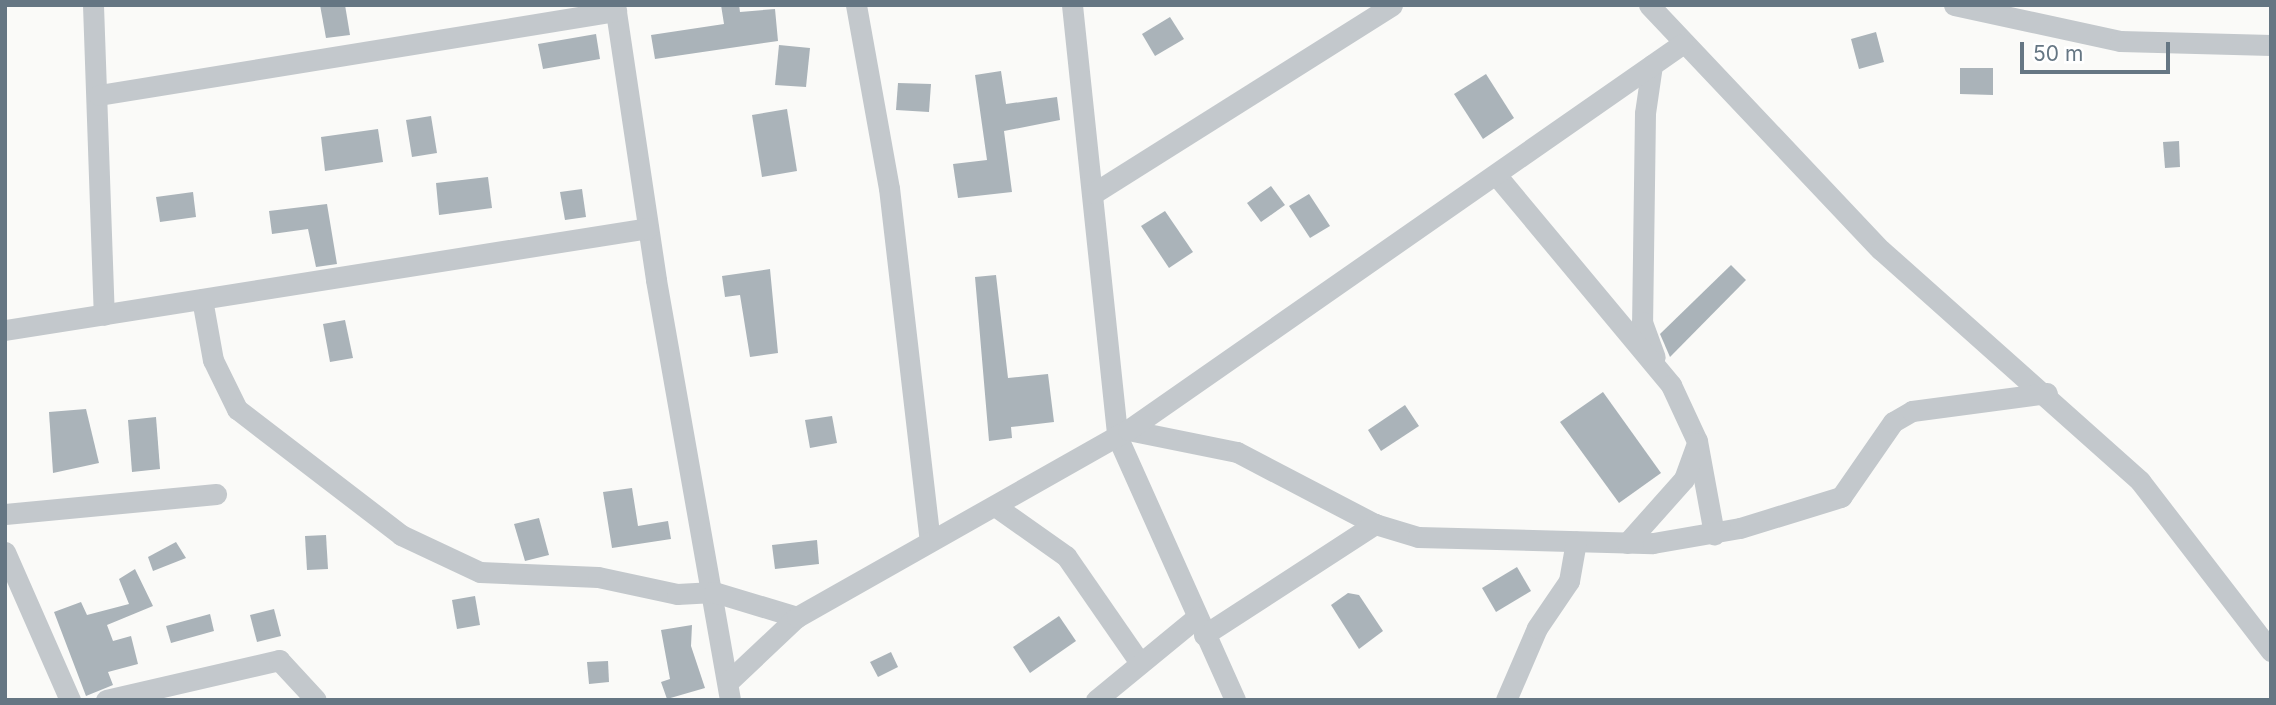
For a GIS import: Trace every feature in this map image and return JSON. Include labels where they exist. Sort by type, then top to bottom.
[{"type":"street","points":[[93,5],[99,95],[104,315]]},
{"type":"street","points":[[856,5],[889,188],[930,541]]},
{"type":"street","points":[[1072,5],[1123,433],[1200,626],[1235,700]]},
{"type":"street","points":[[1094,193],[1392,5]]},
{"type":"street","points":[[1649,5],[1682,44],[1881,250],[2047,393],[2140,481],[2271,651]]},
{"type":"street","points":[[1954,5],[2120,41],[2271,46]]},
{"type":"street","points":[[99,95],[616,8],[648,228],[714,592],[729,690]]},
{"type":"street","points":[[729,690],[797,617],[1123,433],[1497,176],[1682,44]]},
{"type":"street","points":[[1652,65],[1645,113],[1642,322],[1661,373],[1698,441],[1714,534]]},
{"type":"street","points":[[1497,176],[1661,373]]},
{"type":"street","points":[[5,330],[648,228]]},
{"type":"street","points":[[202,299],[213,360],[237,409],[401,535],[480,572],[598,577],[677,594],[714,592],[797,617]]},
{"type":"street","points":[[1123,433],[1237,453],[1375,524],[1418,537],[1626,543],[1714,534],[1840,497],[1894,422],[1912,411],[2047,393]]},
{"type":"street","points":[[1626,543],[1684,479],[1698,441]]},
{"type":"street","points":[[5,514],[216,494]]},
{"type":"street","points":[[995,506],[1066,556],[1140,663]]},
{"type":"street","points":[[1096,700],[1140,663],[1375,524]]},
{"type":"street","points":[[1506,700],[1538,628],[1569,581],[1576,542]]},
{"type":"street","points":[[5,552],[69,700]]},
{"type":"street","points":[[106,700],[279,660],[316,700]]},
{"type":"building","points":[[320,5],[345,5],[350,35],[326,38]]},
{"type":"building","points":[[721,5],[739,5],[740,12],[775,9],[778,41],[655,59],[651,35],[724,24]]},
{"type":"building","points":[[1170,17],[1184,39],[1155,56],[1142,34]]},
{"type":"building","points":[[1876,32],[1884,62],[1859,69],[1851,39]]},
{"type":"building","points":[[596,34],[600,59],[543,69],[538,44]]},
{"type":"building","points":[[779,45],[810,48],[806,87],[775,85]]},
{"type":"building","points":[[1960,68],[1993,68],[1993,95],[1960,94]]},
{"type":"building","points":[[1001,71],[1006,104],[1057,97],[1060,120],[1004,131],[1012,192],[958,198],[953,164],[987,160],[975,75]]},
{"type":"building","points":[[1486,74],[1514,118],[1483,139],[1454,94]]},
{"type":"building","points":[[898,83],[931,84],[929,112],[896,110]]},
{"type":"building","points":[[787,109],[797,171],[762,177],[752,115]]},
{"type":"building","points":[[431,116],[437,153],[412,157],[406,120]]},
{"type":"building","points":[[378,129],[383,162],[325,171],[321,137]]},
{"type":"building","points":[[2179,141],[2180,167],[2165,168],[2163,142]]},
{"type":"building","points":[[488,177],[492,208],[439,215],[436,183]]},
{"type":"building","points":[[1271,186],[1285,205],[1261,222],[1247,203]]},
{"type":"building","points":[[582,189],[586,217],[565,220],[560,192]]},
{"type":"building","points":[[193,192],[196,217],[160,222],[156,197]]},
{"type":"building","points":[[1309,194],[1330,226],[1310,238],[1289,206]]},
{"type":"building","points":[[327,204],[337,264],[316,267],[308,229],[272,234],[269,211]]},
{"type":"building","points":[[1165,211],[1193,252],[1169,268],[1141,226]]},
{"type":"building","points":[[1731,265],[1746,280],[1670,357],[1660,334]]},
{"type":"building","points":[[770,269],[778,353],[750,357],[740,295],[725,297],[722,276]]},
{"type":"building","points":[[996,275],[1008,378],[1048,374],[1054,422],[1011,427],[1012,438],[989,441],[975,277]]},
{"type":"building","points":[[345,320],[353,358],[330,362],[323,324]]},
{"type":"building","points":[[1603,392],[1661,473],[1619,503],[1560,422]]},
{"type":"building","points":[[1405,405],[1419,426],[1381,451],[1368,430]]},
{"type":"building","points":[[86,409],[99,463],[53,473],[49,412]]},
{"type":"building","points":[[832,416],[837,443],[810,448],[805,420]]},
{"type":"building","points":[[156,417],[160,469],[132,472],[128,420]]},
{"type":"building","points":[[632,488],[638,526],[668,521],[671,539],[612,548],[603,492]]},
{"type":"building","points":[[539,518],[549,555],[525,561],[514,524]]},
{"type":"building","points":[[326,535],[328,569],[307,570],[305,536]]},
{"type":"building","points":[[817,540],[819,564],[775,569],[772,545]]},
{"type":"building","points":[[176,542],[186,558],[153,571],[148,557]]},
{"type":"building","points":[[1517,567],[1531,591],[1496,612],[1482,588]]},
{"type":"building","points":[[135,569],[153,606],[107,625],[113,641],[131,636],[138,664],[108,672],[113,685],[86,696],[54,612],[81,602],[87,615],[129,604],[119,579]]},
{"type":"building","points":[[1348,593],[1359,595],[1383,631],[1359,649],[1331,605]]},
{"type":"building","points":[[475,596],[480,625],[457,629],[452,600]]},
{"type":"building","points":[[274,609],[281,636],[257,642],[250,615]]},
{"type":"building","points":[[210,614],[214,631],[171,643],[166,626]]},
{"type":"building","points":[[1059,616],[1076,641],[1030,673],[1013,647]]},
{"type":"building","points":[[692,625],[691,646],[705,688],[667,699],[661,682],[670,679],[661,630]]},
{"type":"building","points":[[891,652],[898,667],[878,677],[870,662]]},
{"type":"building","points":[[608,661],[609,682],[589,684],[587,662]]}]
